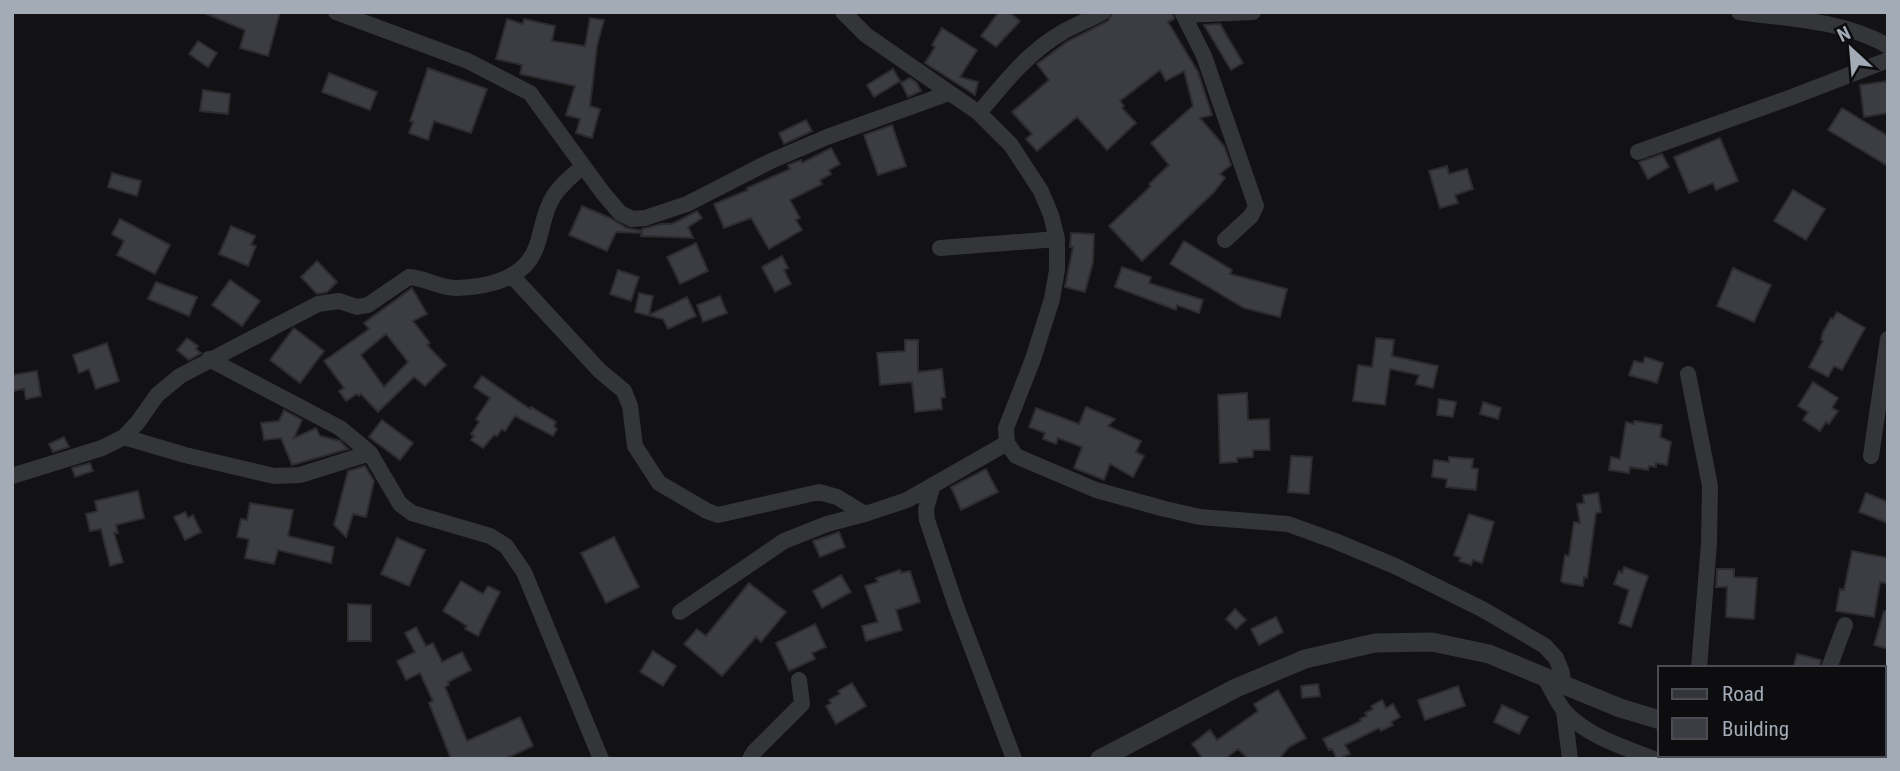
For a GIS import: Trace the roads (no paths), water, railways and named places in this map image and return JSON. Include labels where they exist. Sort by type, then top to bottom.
[{"type":"street","points":[[336,12],[468,61],[530,93],[582,167],[620,213],[632,219],[645,218],[687,204],[771,161],[827,137],[949,93]]},
{"type":"street","points":[[843,12],[866,35],[979,113],[1011,145],[1041,191],[1051,215],[1057,239],[1052,299],[1033,359],[1006,428],[1007,443],[1016,456],[1096,490],[1200,517],[1288,524],[1395,566],[1482,609],[1545,646],[1562,673],[1554,681]]},
{"type":"street","points":[[979,113],[1014,71],[1037,49],[1064,31],[1103,12]]},
{"type":"street","points":[[1225,240],[1251,216],[1256,206],[1204,56],[1183,14],[1253,12]]},
{"type":"street","points":[[1739,12],[1840,26],[1888,46]]},
{"type":"street","points":[[1638,152],[1888,60]]},
{"type":"street","points":[[12,476],[103,448],[124,437],[167,385],[209,359],[318,304],[338,301],[357,307],[368,305],[409,278],[442,288],[458,288],[513,276],[522,270],[536,249],[551,200],[582,167]]},
{"type":"street","points":[[940,248],[1057,239]]},
{"type":"street","points":[[513,276],[600,371],[624,391],[630,406],[635,446],[659,483],[718,515],[819,492],[837,497],[865,514]]},
{"type":"street","points":[[1871,456],[1888,339]]},
{"type":"street","points":[[209,359],[340,428],[370,453],[400,505],[412,513],[490,536],[506,546],[517,559],[601,759]]},
{"type":"street","points":[[1688,374],[1710,486],[1709,544],[1699,666]]},
{"type":"street","points":[[124,437],[274,477],[300,475],[370,453]]},
{"type":"street","points":[[680,612],[784,541],[827,524],[907,500],[1007,443]]},
{"type":"street","points":[[932,488],[926,509],[927,520],[956,607],[1014,759]]},
{"type":"street","points":[[1830,666],[1845,625]]},
{"type":"street","points":[[1100,759],[1270,673],[1305,659],[1375,643],[1432,642],[1489,654],[1620,708],[1658,719]]},
{"type":"street","points":[[750,759],[802,704],[799,680]]},
{"type":"street","points":[[1554,681],[1564,711],[1570,759]]},
{"type":"street","points":[[1564,711],[1601,738],[1654,759]]}]
